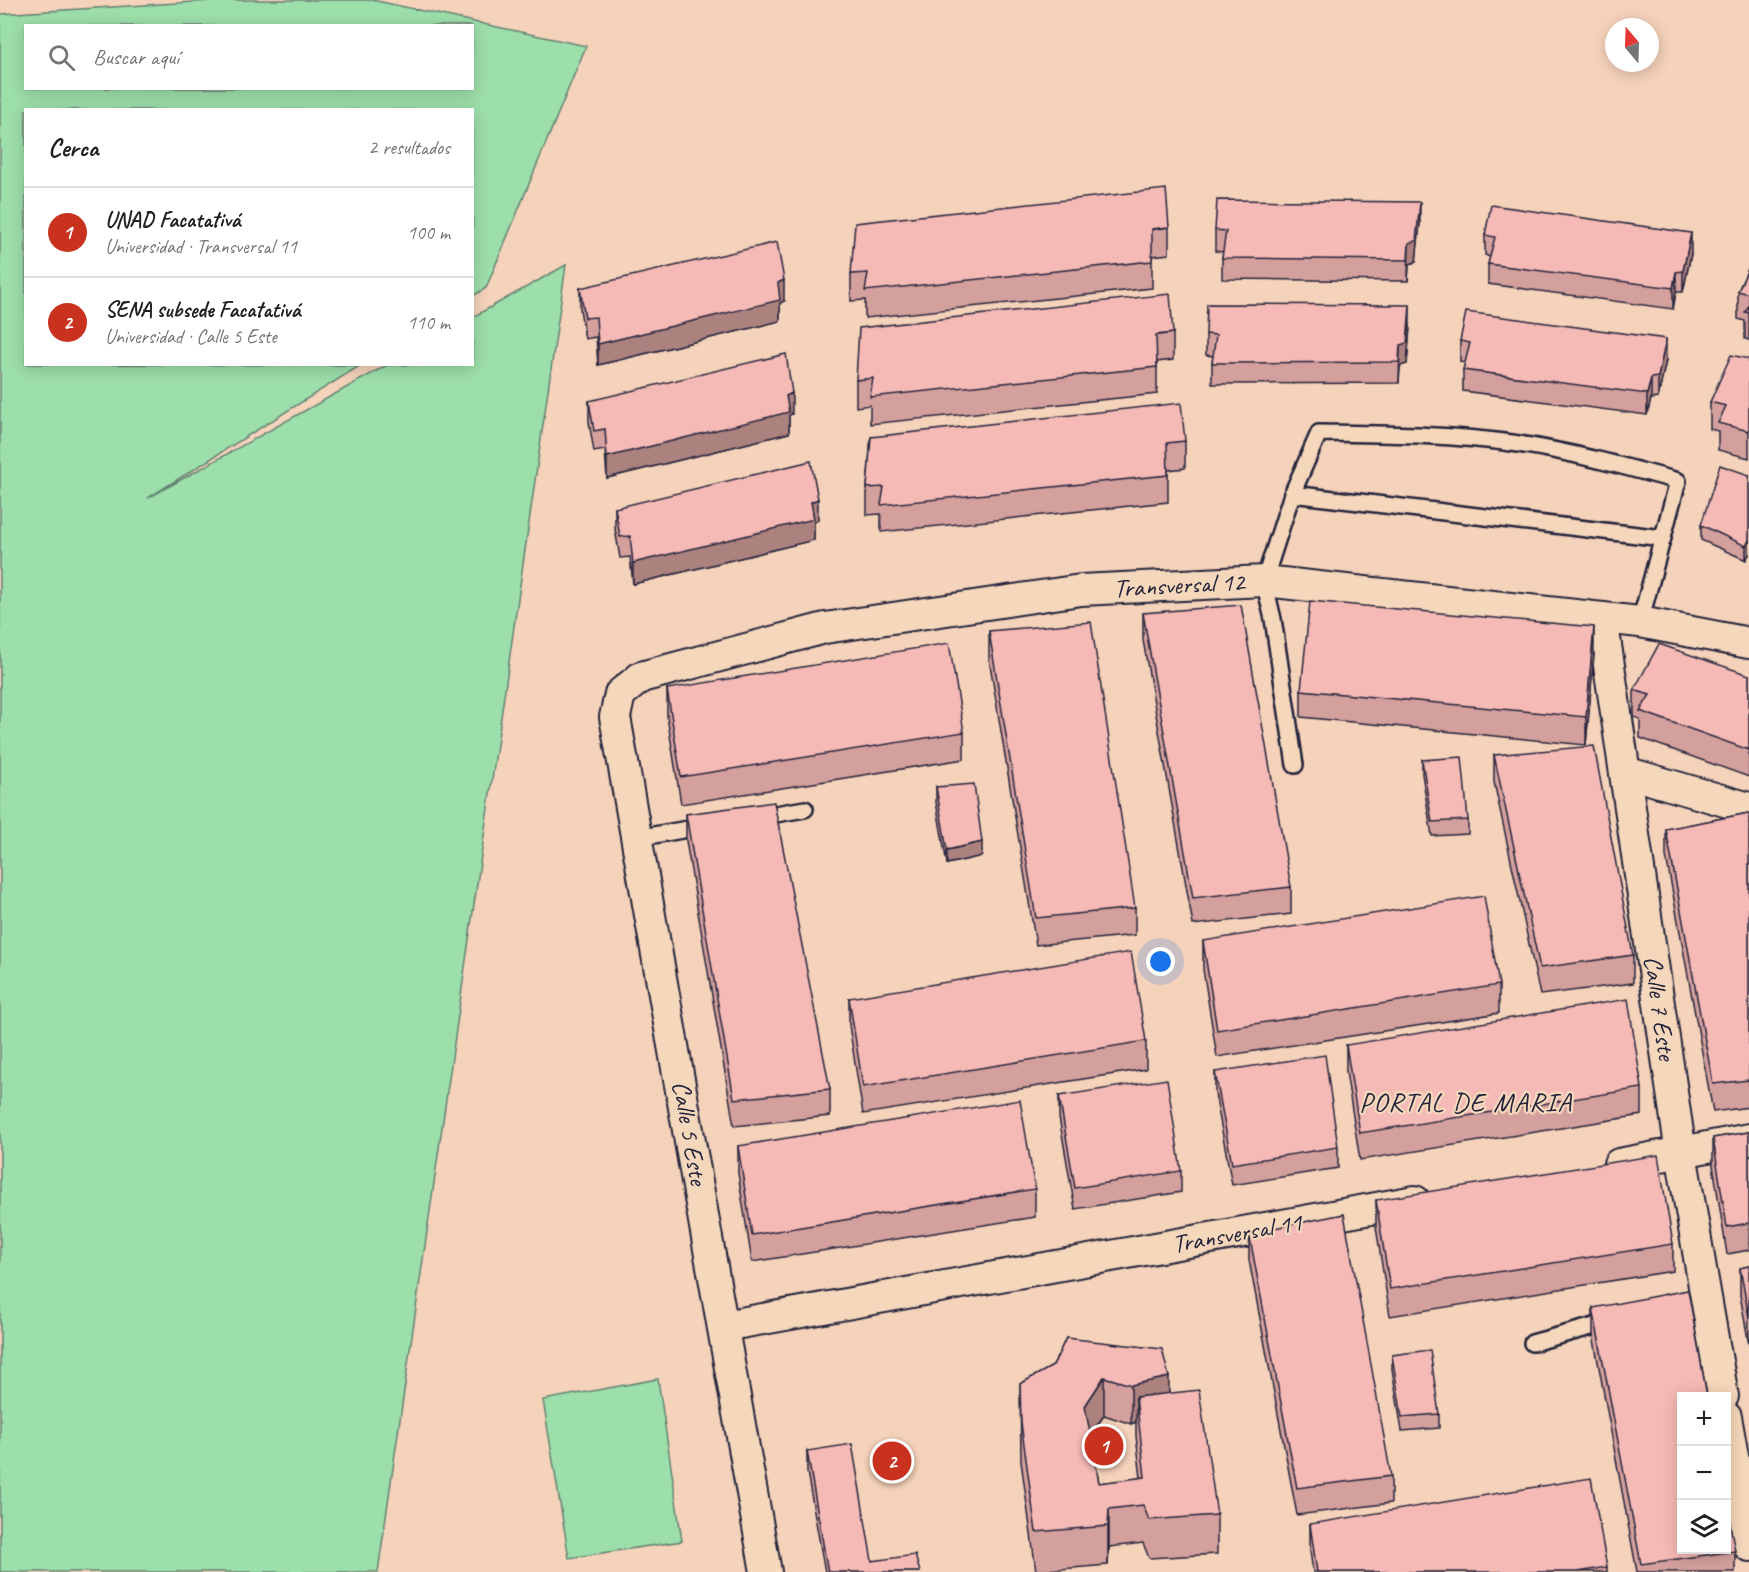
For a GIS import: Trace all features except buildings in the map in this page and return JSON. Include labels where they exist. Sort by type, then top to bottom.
[{"type":"street","name":"Transversal 12","points":[[620,694],[641,677],[825,628],[1081,590],[1264,581],[1640,622],[1749,643]]},
{"type":"street","name":"Calle 7 Este","points":[[1602,618],[1681,1153],[1700,1299],[1722,1392]]},
{"type":"street","name":"Calle 5 Este","points":[[620,694],[615,717],[766,1572]]},
{"type":"street","points":[[1625,772],[1749,808]]},
{"type":"street","points":[[1588,1170],[1749,1139]]},
{"type":"street","name":"Transversal 11","points":[[724,1326],[1438,1197]]},
{"type":"street","points":[[1731,1445],[1749,1546]]},
{"type":"lane","points":[[1295,765],[1273,619],[1264,581],[1292,494],[1319,434],[1426,435],[1512,443],[1595,459],[1678,481],[1640,622]]},
{"type":"lane","points":[[1292,494],[1663,538]]},
{"type":"lane","points":[[740,820],[805,809]]},
{"type":"lane","points":[[637,838],[718,824]]},
{"type":"lane","points":[[1532,1343],[1624,1318]]},
{"type":"green space","points":[[226,0],[372,0],[586,46],[486,288],[474,295],[474,108],[24,108],[24,366],[359,366],[148,498],[385,366],[474,366],[474,316],[566,265],[378,1572],[0,1572],[0,14]]},
{"type":"green space","points":[[658,1379],[682,1541],[569,1558],[543,1400]]},
{"type":"place","name":"UNAD Facatativá","points":[[1104,1446]]},
{"type":"place","name":"SENA subsede Facatativá","points":[[892,1461]]},
{"type":"district","name":"PORTAL DE MARIA","points":[[1466,1102]]}]
